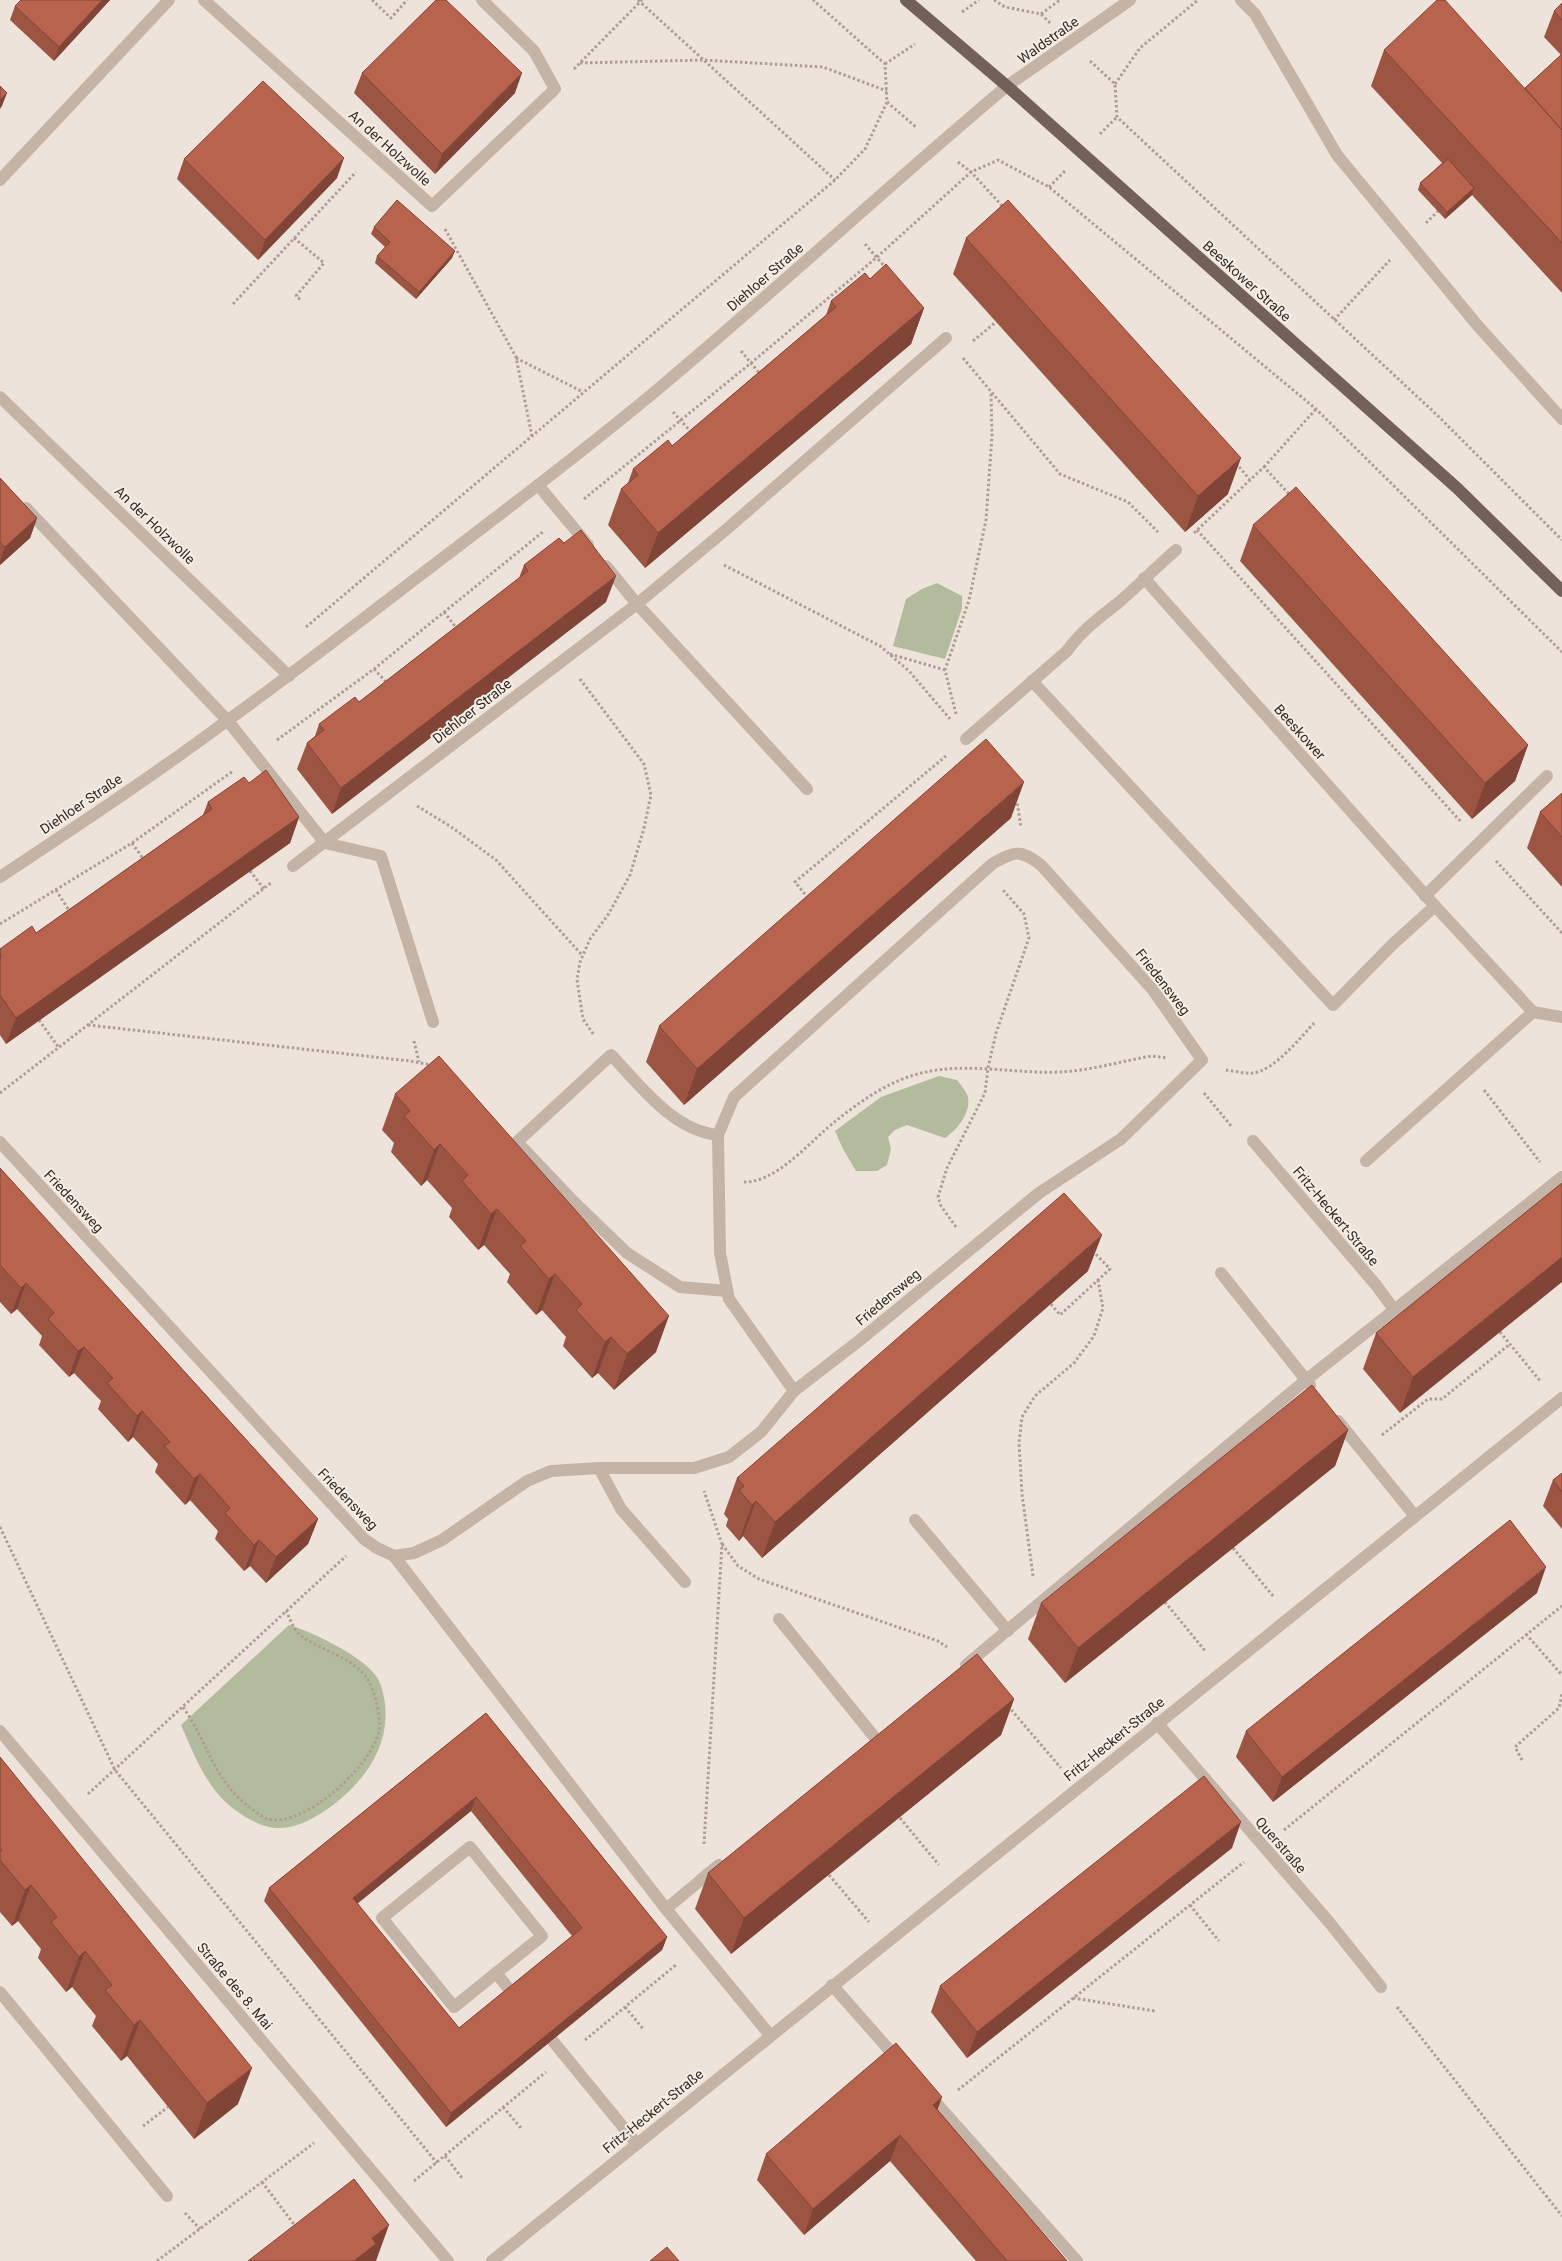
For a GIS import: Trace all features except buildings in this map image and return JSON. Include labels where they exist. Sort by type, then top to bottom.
[{"type":"main road","name":"Beeskower Straße","points":[[906,0],[1007,86],[1457,488],[1562,591]]},
{"type":"street","points":[[0,180],[169,0]]},
{"type":"street","name":"An der Holzwolle","points":[[204,0],[432,206],[554,89]]},
{"type":"street","points":[[482,0],[534,51],[554,89]]},
{"type":"street","name":"Waldstraße","points":[[1007,86],[1130,0]]},
{"type":"street","points":[[1242,0],[1255,14],[1337,155],[1478,326],[1562,418]]},
{"type":"street","name":"Diehloer Straße","points":[[0,877],[106,807],[228,721],[538,485],[725,332],[849,225],[936,145],[1007,86]]},
{"type":"street","name":"Diehloer Straße","points":[[293,866],[637,604],[700,552],[946,338]]},
{"type":"street","name":"An der Holzwolle","points":[[0,397],[288,676]]},
{"type":"street","points":[[538,485],[637,604],[807,789]]},
{"type":"street","points":[[14,496],[228,721],[325,843],[380,856],[433,1022]]},
{"type":"street","points":[[966,739],[1067,650],[1076,637],[1176,550]]},
{"type":"street","name":"Beeskower","points":[[1144,578],[1435,906]]},
{"type":"street","points":[[1032,681],[1333,1006],[1393,944],[1435,906],[1533,1012],[1562,1017]]},
{"type":"street","points":[[1425,896],[1547,776]]},
{"type":"street","points":[[794,1391],[729,1300],[727,1291],[720,1252],[718,1135],[734,1097],[985,870],[1009,854],[1026,854]]},
{"type":"street","name":"Friedensweg","points":[[0,1142],[364,1539],[394,1556],[414,1553],[442,1540],[527,1481],[551,1471],[599,1468],[694,1468],[729,1457],[761,1432],[794,1391],[1040,1192],[1121,1139],[1202,1060],[1153,990],[1041,865],[1026,854]]},
{"type":"street","points":[[1366,1161],[1533,1012]]},
{"type":"street","points":[[718,1135],[701,1133],[663,1110],[611,1055],[514,1139],[572,1200],[627,1253],[680,1287],[727,1291]]},
{"type":"street","name":"Fritz-Heckert-Straße","points":[[1253,1141],[1376,1285],[1395,1311]]},
{"type":"street","points":[[956,1673],[1306,1380],[1559,1180]]},
{"type":"street","points":[[1221,1273],[1318,1396]]},
{"type":"street","name":"Fritz-Heckert-Straße","points":[[492,2261],[1559,1400]]},
{"type":"street","points":[[1330,1412],[1414,1516]]},
{"type":"street","points":[[599,1468],[621,1509],[685,1582]]},
{"type":"street","points":[[915,1520],[1008,1631]]},
{"type":"street","points":[[394,1556],[666,1909],[770,2035]]},
{"type":"street","points":[[779,1620],[872,1742],[889,1728]]},
{"type":"street","name":"Querstraße","points":[[1157,1723],[1329,1922],[1381,1987]]},
{"type":"street","name":"Straße des 8. Mai","points":[[0,1731],[448,2261]]},
{"type":"street","points":[[470,1847],[542,1936],[496,1973],[454,2007],[382,1918],[470,1847]]},
{"type":"street","points":[[666,1909],[727,1858]]},
{"type":"street","points":[[496,1973],[513,1994]]},
{"type":"street","points":[[832,1985],[907,2070]]},
{"type":"street","points":[[0,1992],[168,2196]]},
{"type":"street","points":[[552,2040],[637,2144]]},
{"type":"street","points":[[920,2084],[1077,2261]]},
{"type":"path","points":[[372,0],[391,18],[407,0]]},
{"type":"path","points":[[269,657],[835,180],[865,149],[887,102],[885,64],[813,0]]},
{"type":"path","points":[[994,0],[1005,7],[1042,14],[1070,43],[1115,84]]},
{"type":"path","points":[[1042,14],[1060,0]]},
{"type":"path","points":[[1198,0],[1140,48],[1115,84],[1117,117],[1437,415],[1562,540]]},
{"type":"path","points":[[554,89],[640,1],[835,180]]},
{"type":"path","points":[[580,63],[703,60],[823,67],[887,91]]},
{"type":"path","points":[[887,102],[936,145]]},
{"type":"path","points":[[233,304],[374,154]]},
{"type":"path","points":[[971,172],[1010,214]]},
{"type":"path","points":[[432,206],[516,358],[532,436]]},
{"type":"path","points":[[1334,320],[1438,211]]},
{"type":"path","points":[[849,225],[889,272]]},
{"type":"path","points":[[294,238],[324,264],[296,296],[302,302]]},
{"type":"path","points":[[958,353],[996,322]]},
{"type":"path","points":[[725,332],[766,381]]},
{"type":"path","points":[[946,338],[1060,474],[1128,502],[1176,550],[1264,468],[1316,409]]},
{"type":"path","points":[[516,358],[583,392]]},
{"type":"path","points":[[655,391],[697,439]]},
{"type":"path","points":[[966,739],[954,711],[945,670],[969,600],[986,520],[992,436],[992,392]]},
{"type":"path","points":[[1233,460],[1250,480]]},
{"type":"path","points":[[1264,468],[1296,502]]},
{"type":"path","points":[[1198,530],[1562,933]]},
{"type":"path","points":[[700,552],[880,646],[909,672],[966,739]]},
{"type":"path","points":[[444,612],[460,632]]},
{"type":"path","points":[[887,653],[945,670]]},
{"type":"path","points":[[564,659],[644,764],[651,795],[644,828],[630,875],[608,915],[590,939],[582,955],[577,980],[583,1019],[598,1041],[611,1055]]},
{"type":"path","points":[[374,669],[390,686]]},
{"type":"path","points":[[808,898],[795,882],[966,739]]},
{"type":"path","points":[[388,794],[423,808],[496,860],[582,955]]},
{"type":"path","points":[[1012,795],[1017,802],[1026,854]]},
{"type":"path","points":[[132,843],[147,864]]},
{"type":"path","points":[[0,1093],[293,866]]},
{"type":"path","points":[[974,1246],[954,1225],[941,1206],[938,1197],[947,1168],[985,1092],[996,1033],[1029,938],[1024,914],[985,870]]},
{"type":"path","points":[[250,871],[264,889]]},
{"type":"path","points":[[56,890],[72,915]]},
{"type":"path","points":[[719,1183],[752,1182],[776,1172],[836,1120],[875,1093],[912,1076],[946,1070],[988,1068],[1026,1072],[1060,1072],[1152,1056],[1202,1060],[1225,1069],[1252,1074],[1263,1070],[1278,1059],[1333,1006]]},
{"type":"path","points":[[39,1020],[59,1048]]},
{"type":"path","points":[[88,1025],[410,1061],[430,1064],[438,1069]]},
{"type":"path","points":[[1469,1069],[1559,1180]]},
{"type":"path","points":[[1188,1074],[1245,1144],[1253,1141]]},
{"type":"path","points":[[1051,1304],[1060,1315],[1110,1269],[1091,1248]]},
{"type":"path","points":[[1038,1606],[1022,1494],[1019,1443],[1022,1417],[1035,1396],[1074,1362],[1094,1336],[1102,1308],[1098,1280]]},
{"type":"path","points":[[1500,1332],[1559,1400]]},
{"type":"path","points":[[1361,1451],[1428,1399],[1442,1399],[1510,1344]]},
{"type":"path","points":[[694,1468],[710,1502],[722,1544],[702,1879]]},
{"type":"path","points":[[0,1527],[115,1770],[437,2162]]},
{"type":"path","points":[[68,1811],[115,1770],[364,1539]]},
{"type":"path","points":[[722,1544],[738,1566],[759,1579],[938,1641],[970,1662]]},
{"type":"path","points":[[1233,1548],[1290,1616]]},
{"type":"path","points":[[1165,1602],[1221,1672]]},
{"type":"path","points":[[183,1707],[197,1727],[225,1784],[242,1802],[267,1819],[291,1819],[338,1791],[370,1751],[379,1730],[372,1686],[361,1670],[298,1633],[286,1611]]},
{"type":"path","points":[[1526,1634],[1562,1674]]},
{"type":"path","points":[[1522,1760],[1515,1747],[1559,1708],[1562,1694]]},
{"type":"path","points":[[1002,1699],[1078,1787]]},
{"type":"path","points":[[900,1818],[956,1886]]},
{"type":"path","points":[[829,1875],[885,1942]]},
{"type":"path","points":[[1190,1904],[1219,1941]]},
{"type":"path","points":[[1381,1987],[1561,2213]]},
{"type":"path","points":[[1073,1998],[1155,2011]]},
{"type":"path","points":[[625,2007],[644,2030]]},
{"type":"path","points":[[504,2107],[521,2128]]},
{"type":"path","points":[[157,2261],[335,2128]]},
{"type":"path","points":[[444,2156],[462,2178]]},
{"type":"path","points":[[262,2182],[302,2234]]},
{"type":"green space","points":[[937,583],[962,596],[962,608],[945,659],[893,646],[906,599],[922,589]]},
{"type":"green space","points":[[939,1076],[957,1080],[968,1097],[965,1115],[958,1126],[945,1138],[907,1125],[895,1130],[888,1137],[891,1149],[887,1165],[877,1171],[856,1171],[835,1131],[881,1097]]},
{"type":"green space","points":[[289,1625],[338,1646],[372,1671],[383,1691],[385,1720],[383,1735],[372,1763],[353,1787],[329,1808],[312,1819],[287,1828],[275,1828],[247,1818],[218,1794],[203,1773],[181,1725]]}]
